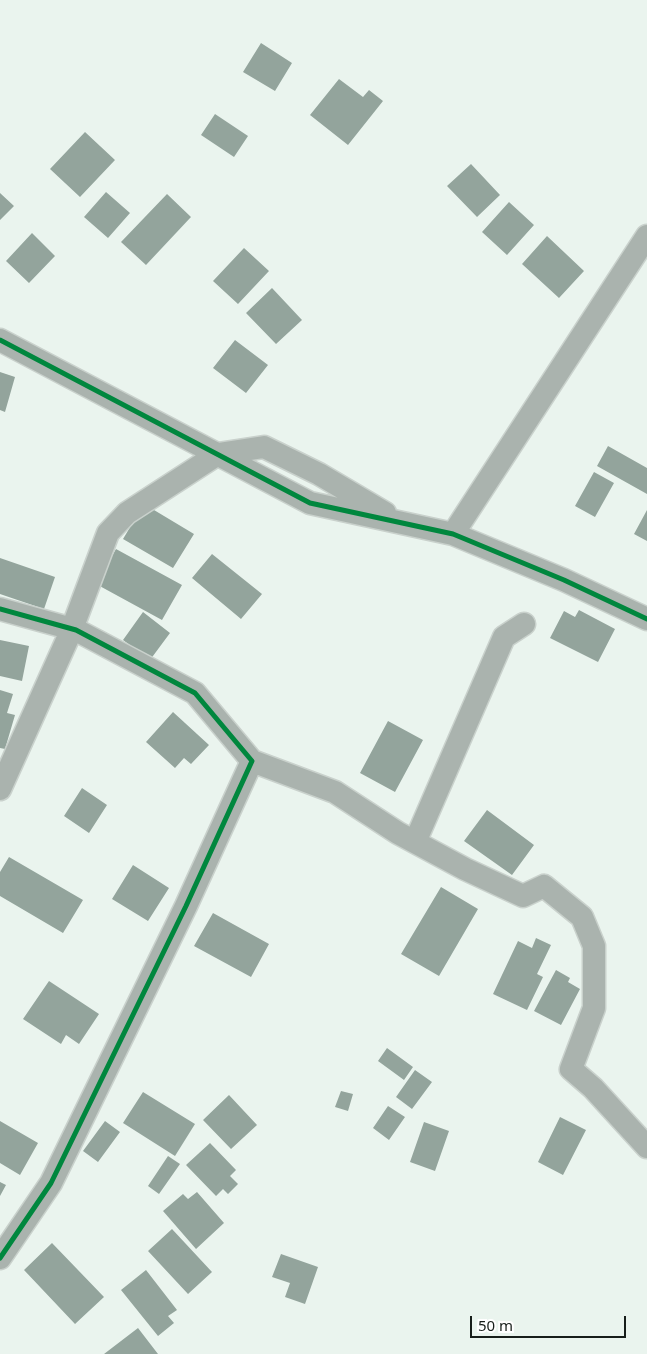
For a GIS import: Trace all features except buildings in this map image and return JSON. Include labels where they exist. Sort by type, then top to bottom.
[{"type":"street","points":[[453,534],[647,236]]},
{"type":"street","points":[[0,340],[310,503],[453,534],[644,612]]},
{"type":"street","points":[[0,789],[72,629],[108,533],[128,513],[218,454],[264,447],[319,474],[401,523]]},
{"type":"street","points":[[0,609],[72,629],[195,693],[252,761],[336,792],[415,842],[465,869],[523,896],[544,886],[582,917],[594,946],[594,1008],[571,1069],[593,1088],[647,1147]]},
{"type":"street","points":[[415,842],[504,637],[524,624]]},
{"type":"street","points":[[0,1258],[51,1182],[182,914],[252,761]]},
{"type":"cycle path","points":[[0,340],[310,503],[453,534],[564,580],[647,619]]},
{"type":"cycle path","points":[[0,609],[76,630],[195,693],[252,761],[186,906],[51,1183],[0,1258]]}]
